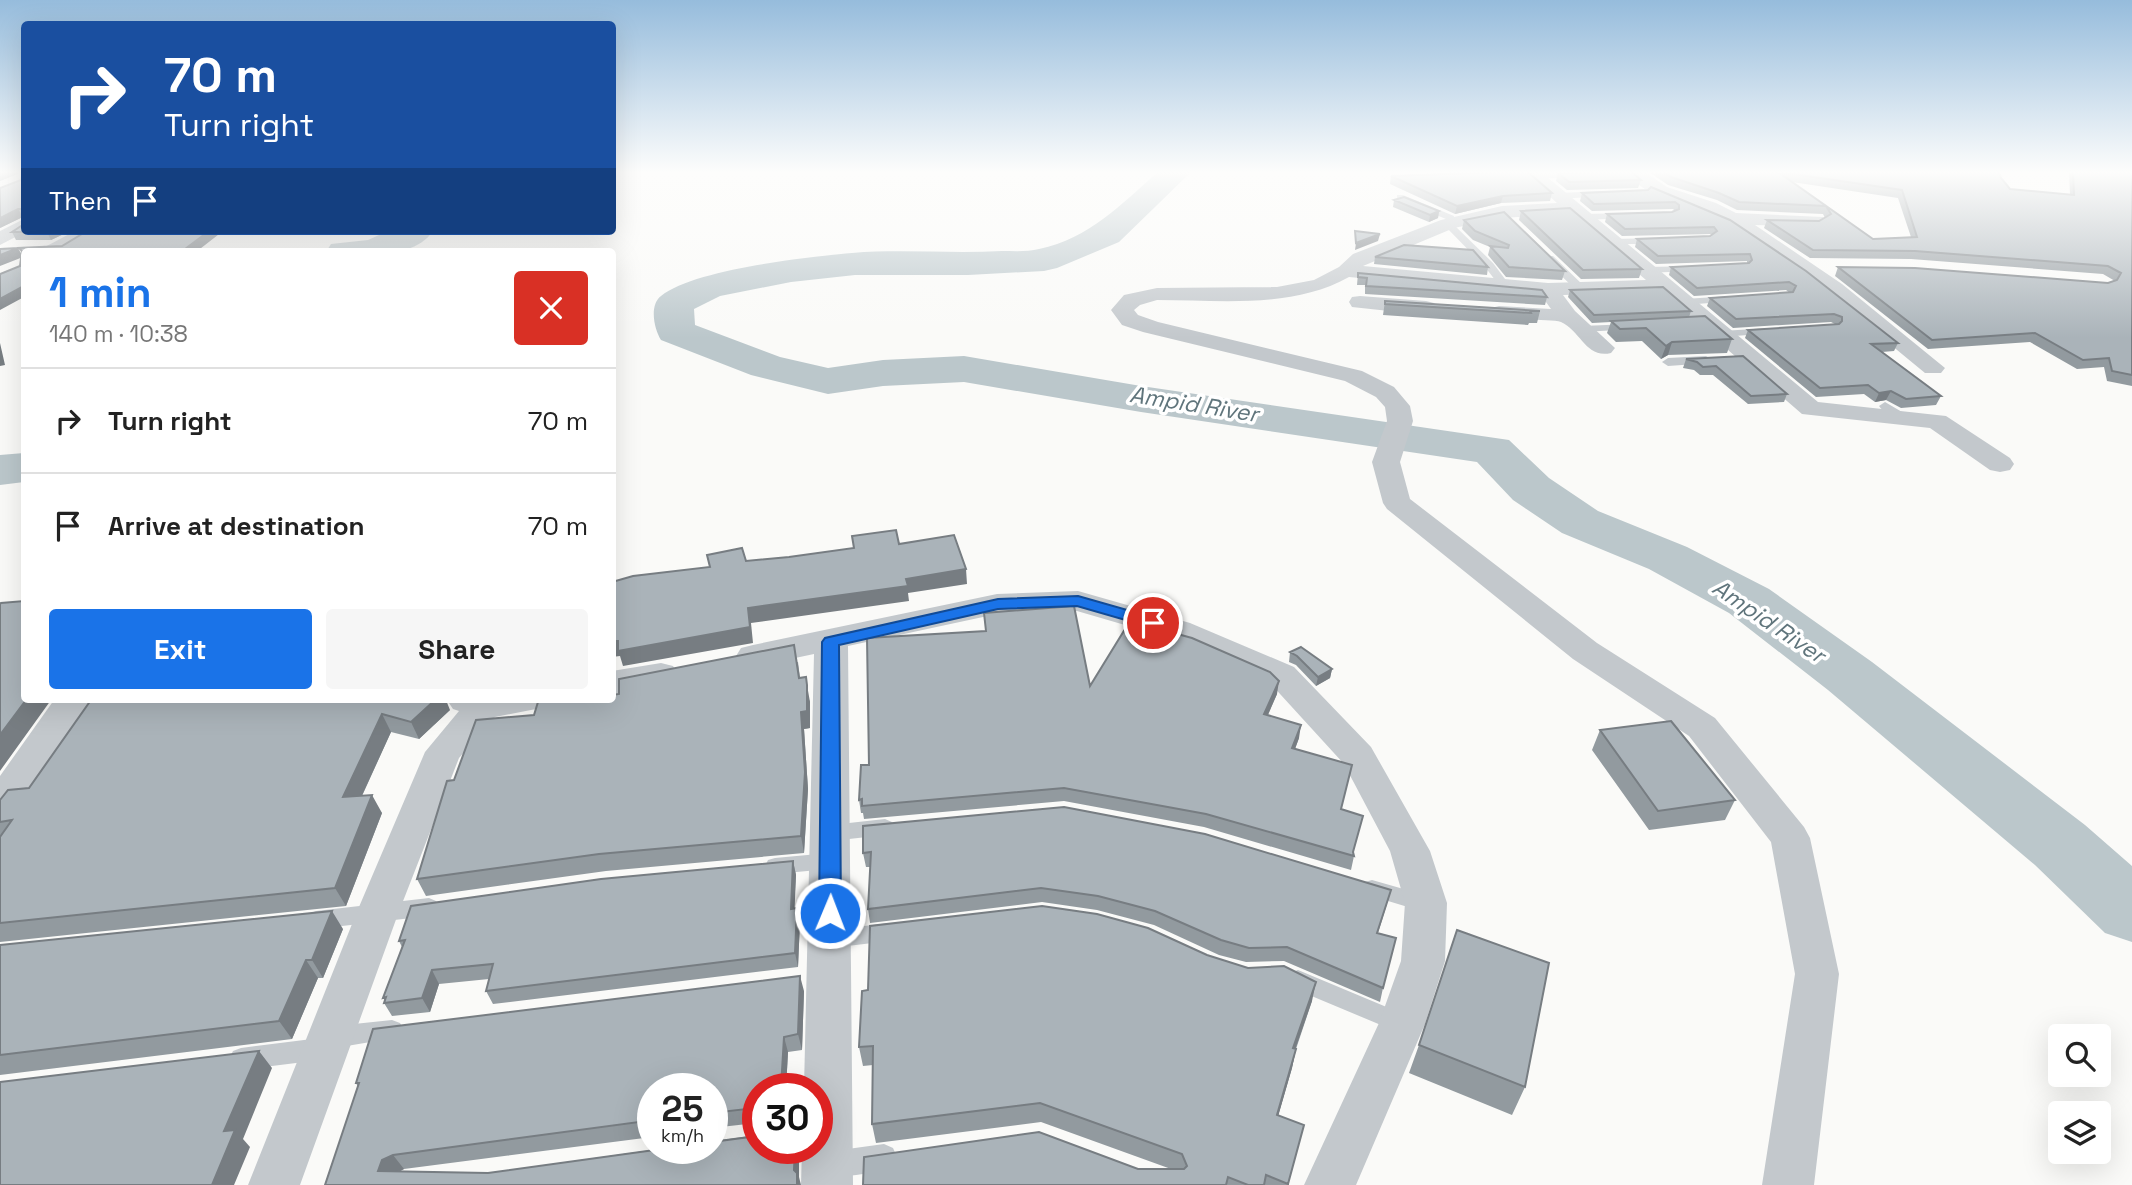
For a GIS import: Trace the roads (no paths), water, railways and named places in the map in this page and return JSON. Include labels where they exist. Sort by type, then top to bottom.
[{"type":"street","points":[[0,239],[20,227]]},
{"type":"street","points":[[1437,227],[1360,258],[1346,271],[1320,285],[1277,293],[1157,294],[1132,300],[1122,310],[1130,320],[1151,327],[1353,376],[1385,392],[1397,405],[1400,421],[1386,462],[1397,503],[1585,651],[1702,727],[1790,838],[1817,975],[1788,1185]]},
{"type":"street","points":[[1596,227],[1684,302],[1744,358],[1811,409],[1891,411],[1937,421],[2000,464]]},
{"type":"street","points":[[1745,227],[1835,288],[1933,368]]},
{"type":"street","points":[[46,248],[80,235]]},
{"type":"street","points":[[0,249],[21,250]]},
{"type":"street","points":[[1804,267],[1844,268]]},
{"type":"street","points":[[1346,271],[1548,289],[1665,286]]},
{"type":"street","points":[[1548,289],[1575,323],[1603,348]]},
{"type":"street","points":[[1360,302],[1448,310]]},
{"type":"street","points":[[1478,312],[1575,323]]},
{"type":"street","points":[[616,682],[831,642],[998,604],[1078,601],[1178,630],[1282,675],[1358,756],[1410,851],[1426,903],[1423,961],[1402,1024],[1330,1185]]},
{"type":"street","points":[[823,1073],[820,965],[831,847],[831,642]]},
{"type":"street","points":[[0,806],[71,703]]},
{"type":"street","points":[[274,1185],[377,914],[443,752],[491,703]]},
{"type":"lane","points":[[1452,227],[1503,284]]},
{"type":"lane","points":[[1614,242],[1666,240]]},
{"type":"lane","points":[[1388,246],[1414,248]]},
{"type":"lane","points":[[1541,250],[1580,288]]},
{"type":"lane","points":[[1464,252],[1477,252]]},
{"type":"lane","points":[[1647,270],[1708,268]]},
{"type":"lane","points":[[1684,302],[1739,299]]},
{"type":"lane","points":[[1575,323],[1646,326]]},
{"type":"lane","points":[[1710,327],[1776,331]]},
{"type":"lane","points":[[1668,362],[1723,359]]},
{"type":"lane","points":[[752,868],[910,825]]},
{"type":"lane","points":[[1347,880],[1426,903]]},
{"type":"lane","points":[[296,922],[444,905]]},
{"type":"lane","points":[[820,965],[909,930]]},
{"type":"lane","points":[[1283,973],[1329,996],[1402,1024]]},
{"type":"lane","points":[[217,1062],[414,1027]]},
{"type":"lane","points":[[833,1151],[907,1154]]},
{"type":"waterway","name":"Ampid River","points":[[1115,227],[1107,235],[1044,260],[968,264],[855,264],[791,271],[709,287],[674,304],[675,331],[766,366],[828,381],[883,373],[964,369],[1141,399],[1492,450],[1531,489],[1580,522],[1668,558],[1749,601],[1850,676],[2060,845],[2132,911]]},
{"type":"waterway","name":"Ampid River","points":[[379,248],[407,235]]},
{"type":"waterway","name":"Ampid River","points":[[0,470],[21,468]]}]
